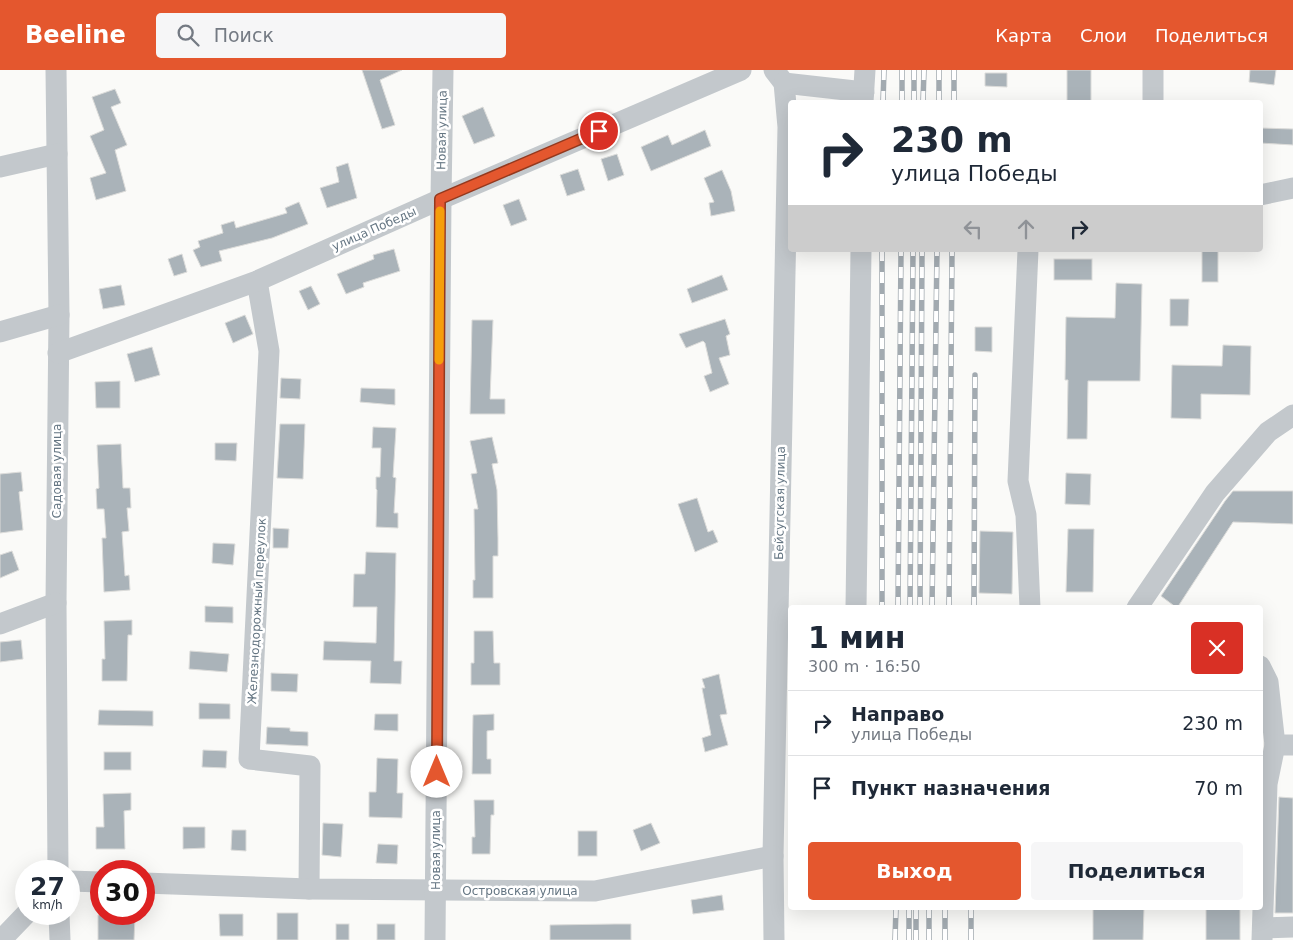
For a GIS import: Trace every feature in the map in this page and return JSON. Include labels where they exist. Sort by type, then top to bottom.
[{"type":"street","name":"Садовая улица","points":[[56,70],[59,315],[56,603],[58,860]]},
{"type":"street","name":"Новая улица","points":[[435,940],[440,199],[443,70]]},
{"type":"street","name":"улица Победы","points":[[58,353],[258,281],[440,199],[741,70]]},
{"type":"street","points":[[779,76],[864,97],[865,70]]},
{"type":"street","points":[[1153,70],[1153,100]]},
{"type":"street","name":"Бейсугская улица","points":[[779,76],[788,122]]},
{"type":"street","points":[[0,167],[56,154]]},
{"type":"street","name":"Бейсугская улица","points":[[774,940],[773,856],[788,173]]},
{"type":"street","points":[[1263,194],[1293,188]]},
{"type":"street","points":[[856,605],[861,252]]},
{"type":"street","points":[[1028,252],[1018,481],[1026,515],[1030,605]]},
{"type":"street","name":"Железнодорожный переулок","points":[[258,281],[270,351],[249,759],[310,766],[309,889]]},
{"type":"street","points":[[0,332],[59,315]]},
{"type":"street","points":[[1139,605],[1215,493],[1268,432],[1293,415]]},
{"type":"street","points":[[0,624],[56,603]]},
{"type":"street","points":[[1263,672],[1268,682],[1284,745],[1267,784],[1263,934],[1293,927]]},
{"type":"street","name":"Островская улица","points":[[155,883],[309,889],[594,891],[773,856]]},
{"type":"street","points":[[4,933],[15,924]]},
{"type":"street","points":[[59,925],[60,940]]},
{"type":"building","points":[[362,70],[402,70],[380,80],[395,125],[382,129]]},
{"type":"building","points":[[1067,70],[1091,70],[1091,100],[1067,100]]},
{"type":"building","points":[[1250,70],[1276,70],[1274,85],[1249,82]]},
{"type":"building","points":[[985,73],[1007,73],[1007,87],[985,86]]},
{"type":"building","points":[[115,89],[121,103],[111,107],[127,145],[115,150],[126,191],[96,200],[90,178],[106,173],[90,136],[104,130],[92,97]]},
{"type":"building","points":[[483,107],[495,136],[474,144],[462,116]]},
{"type":"building","points":[[1263,128],[1293,129],[1293,145],[1263,143]]},
{"type":"building","points":[[705,130],[711,146],[651,171],[641,147],[668,135],[672,145]]},
{"type":"building","points":[[617,154],[624,175],[608,181],[601,159]]},
{"type":"building","points":[[348,163],[357,198],[327,208],[320,188],[339,182],[336,167]]},
{"type":"building","points":[[578,169],[585,190],[567,196],[560,175]]},
{"type":"building","points":[[722,170],[731,191],[735,211],[711,216],[709,203],[714,202],[704,178]]},
{"type":"building","points":[[519,199],[527,220],[511,226],[503,205]]},
{"type":"building","points":[[299,202],[308,224],[272,238],[219,251],[222,261],[201,267],[193,250],[200,247],[198,241],[223,233],[221,225],[234,221],[236,228],[287,213],[285,208]]},
{"type":"building","points":[[394,249],[400,271],[363,283],[364,287],[346,294],[337,274],[374,259],[373,255]]},
{"type":"building","points":[[1202,252],[1218,252],[1218,282],[1202,282]]},
{"type":"building","points":[[182,254],[187,272],[174,276],[168,259]]},
{"type":"building","points":[[1054,259],[1092,259],[1092,280],[1054,280]]},
{"type":"building","points":[[722,275],[728,290],[692,303],[687,289]]},
{"type":"building","points":[[1116,283],[1142,284],[1140,381],[1088,381],[1087,439],[1067,439],[1068,380],[1065,380],[1066,317],[1115,318]]},
{"type":"building","points":[[121,285],[125,305],[103,309],[99,289]]},
{"type":"building","points":[[311,286],[320,304],[308,310],[299,291]]},
{"type":"building","points":[[1170,299],[1189,299],[1188,326],[1170,326]]},
{"type":"building","points":[[245,315],[253,334],[233,343],[225,323]]},
{"type":"building","points":[[725,319],[730,334],[726,336],[730,355],[719,358],[729,384],[710,392],[704,376],[712,373],[705,343],[703,341],[686,348],[679,334]]},
{"type":"building","points":[[472,320],[493,320],[490,399],[505,399],[505,414],[470,414]]},
{"type":"building","points":[[975,327],[992,327],[992,352],[975,351]]},
{"type":"building","points":[[1223,345],[1251,346],[1250,395],[1201,394],[1201,419],[1171,418],[1172,365],[1222,366]]},
{"type":"building","points":[[152,347],[160,375],[135,382],[127,354]]},
{"type":"building","points":[[281,378],[301,379],[300,399],[280,398]]},
{"type":"building","points":[[120,381],[120,408],[96,408],[95,382]]},
{"type":"building","points":[[361,388],[395,389],[395,405],[360,402]]},
{"type":"building","points":[[280,424],[305,424],[303,479],[277,478]]},
{"type":"building","points":[[373,427],[396,428],[393,477],[396,478],[394,513],[398,513],[398,528],[376,527],[376,477],[380,477],[381,448],[372,448]]},
{"type":"building","points":[[492,437],[498,463],[492,464],[497,490],[498,556],[493,556],[493,598],[473,598],[473,580],[475,580],[474,509],[478,509],[471,474],[477,473],[470,441]]},
{"type":"building","points":[[215,443],[237,443],[236,461],[215,460]]},
{"type":"building","points":[[121,444],[123,488],[130,488],[131,508],[127,508],[129,531],[122,532],[125,576],[129,575],[130,590],[104,592],[102,538],[106,538],[104,509],[97,509],[96,489],[99,488],[97,445]]},
{"type":"building","points":[[21,472],[23,491],[19,492],[23,530],[0,533],[0,474]]},
{"type":"building","points":[[1066,473],[1091,474],[1090,505],[1065,504]]},
{"type":"building","points":[[1233,491],[1293,491],[1293,524],[1233,522],[1179,605],[1173,605],[1161,596]]},
{"type":"building","points":[[697,498],[708,532],[713,530],[718,542],[695,552],[678,504]]},
{"type":"building","points":[[273,528],[289,529],[288,548],[273,548]]},
{"type":"building","points":[[1068,529],[1094,529],[1093,592],[1066,592]]},
{"type":"building","points":[[980,531],[1013,532],[1012,594],[979,593]]},
{"type":"building","points":[[213,543],[235,544],[233,565],[212,563]]},
{"type":"building","points":[[12,551],[19,570],[0,578],[0,555]]},
{"type":"building","points":[[366,552],[396,553],[394,661],[402,661],[401,684],[370,683],[371,661],[323,660],[324,641],[376,643],[377,607],[353,607],[354,574],[365,574]]},
{"type":"building","points":[[205,606],[233,607],[233,623],[205,622]]},
{"type":"building","points":[[132,620],[132,635],[128,635],[127,681],[102,681],[102,659],[105,659],[104,621]]},
{"type":"building","points":[[474,631],[493,631],[494,663],[500,663],[500,685],[471,685],[471,663],[474,663]]},
{"type":"building","points":[[21,640],[23,659],[0,662],[0,642]]},
{"type":"building","points":[[190,651],[229,654],[227,672],[189,669]]},
{"type":"building","points":[[271,673],[298,674],[297,692],[271,691]]},
{"type":"building","points":[[719,674],[727,714],[720,715],[728,745],[705,752],[702,738],[711,735],[702,688],[705,688],[702,679]]},
{"type":"building","points":[[199,703],[230,704],[230,719],[199,719]]},
{"type":"building","points":[[99,710],[153,711],[153,726],[98,725]]},
{"type":"building","points":[[375,714],[398,714],[398,731],[374,730]]},
{"type":"building","points":[[494,714],[494,730],[487,731],[487,759],[491,759],[491,774],[472,774],[473,715]]},
{"type":"building","points":[[267,727],[290,728],[290,731],[308,732],[308,746],[266,744]]},
{"type":"building","points":[[203,750],[227,751],[226,768],[202,767]]},
{"type":"building","points":[[104,752],[131,752],[131,770],[104,770]]},
{"type":"building","points":[[377,758],[398,759],[397,793],[403,793],[402,818],[369,817],[369,792],[376,792]]},
{"type":"building","points":[[131,793],[131,810],[124,811],[125,849],[96,849],[96,827],[104,827],[103,794]]},
{"type":"building","points":[[1279,797],[1293,798],[1293,913],[1275,913]]},
{"type":"building","points":[[474,800],[494,800],[494,815],[491,815],[490,854],[472,854],[472,837],[475,837]]},
{"type":"building","points":[[323,823],[343,824],[341,857],[322,855]]},
{"type":"building","points":[[651,823],[660,843],[641,851],[633,830]]},
{"type":"building","points":[[183,827],[205,827],[205,848],[183,849]]},
{"type":"building","points":[[232,830],[246,830],[246,851],[231,850]]},
{"type":"building","points":[[578,831],[597,831],[597,856],[578,856]]},
{"type":"building","points":[[378,844],[398,845],[397,864],[376,863]]},
{"type":"building","points":[[722,895],[724,910],[693,914],[691,900]]},
{"type":"building","points":[[1093,910],[1144,910],[1143,940],[1093,940]]},
{"type":"building","points":[[1206,910],[1240,910],[1240,940],[1206,940]]},
{"type":"building","points":[[277,913],[298,913],[298,940],[277,940]]},
{"type":"building","points":[[219,914],[243,914],[243,936],[220,936]]},
{"type":"building","points":[[336,924],[349,924],[349,940],[336,940]]},
{"type":"building","points":[[377,924],[395,924],[395,940],[377,940]]},
{"type":"building","points":[[631,924],[631,940],[550,940],[550,925]]},
{"type":"building","points":[[98,925],[135,925],[134,940],[98,940]]},
{"type":"railway","points":[[883,100],[884,70]]},
{"type":"railway","points":[[902,70],[902,100]]},
{"type":"railway","points":[[914,70],[914,100]]},
{"type":"railway","points":[[923,100],[924,70]]},
{"type":"railway","points":[[939,70],[939,100]]},
{"type":"railway","points":[[954,70],[954,100]]},
{"type":"railway","points":[[882,252],[882,605]]},
{"type":"railway","points":[[898,605],[901,252]]},
{"type":"railway","points":[[910,605],[913,252]]},
{"type":"railway","points":[[920,605],[922,252]]},
{"type":"railway","points":[[932,605],[937,252]]},
{"type":"railway","points":[[949,605],[952,252]]},
{"type":"railway","points":[[974,605],[975,375]]},
{"type":"railway","points":[[895,940],[896,910]]},
{"type":"railway","points":[[909,910],[909,940]]},
{"type":"railway","points":[[916,910],[916,940]]},
{"type":"railway","points":[[929,910],[929,940]]},
{"type":"railway","points":[[945,910],[945,940]]},
{"type":"railway","points":[[971,910],[971,940]]},
{"type":"slow traffic","points":[[439,360],[440,211]]},
{"type":"route","points":[[437,772],[440,199],[599,131]]}]
